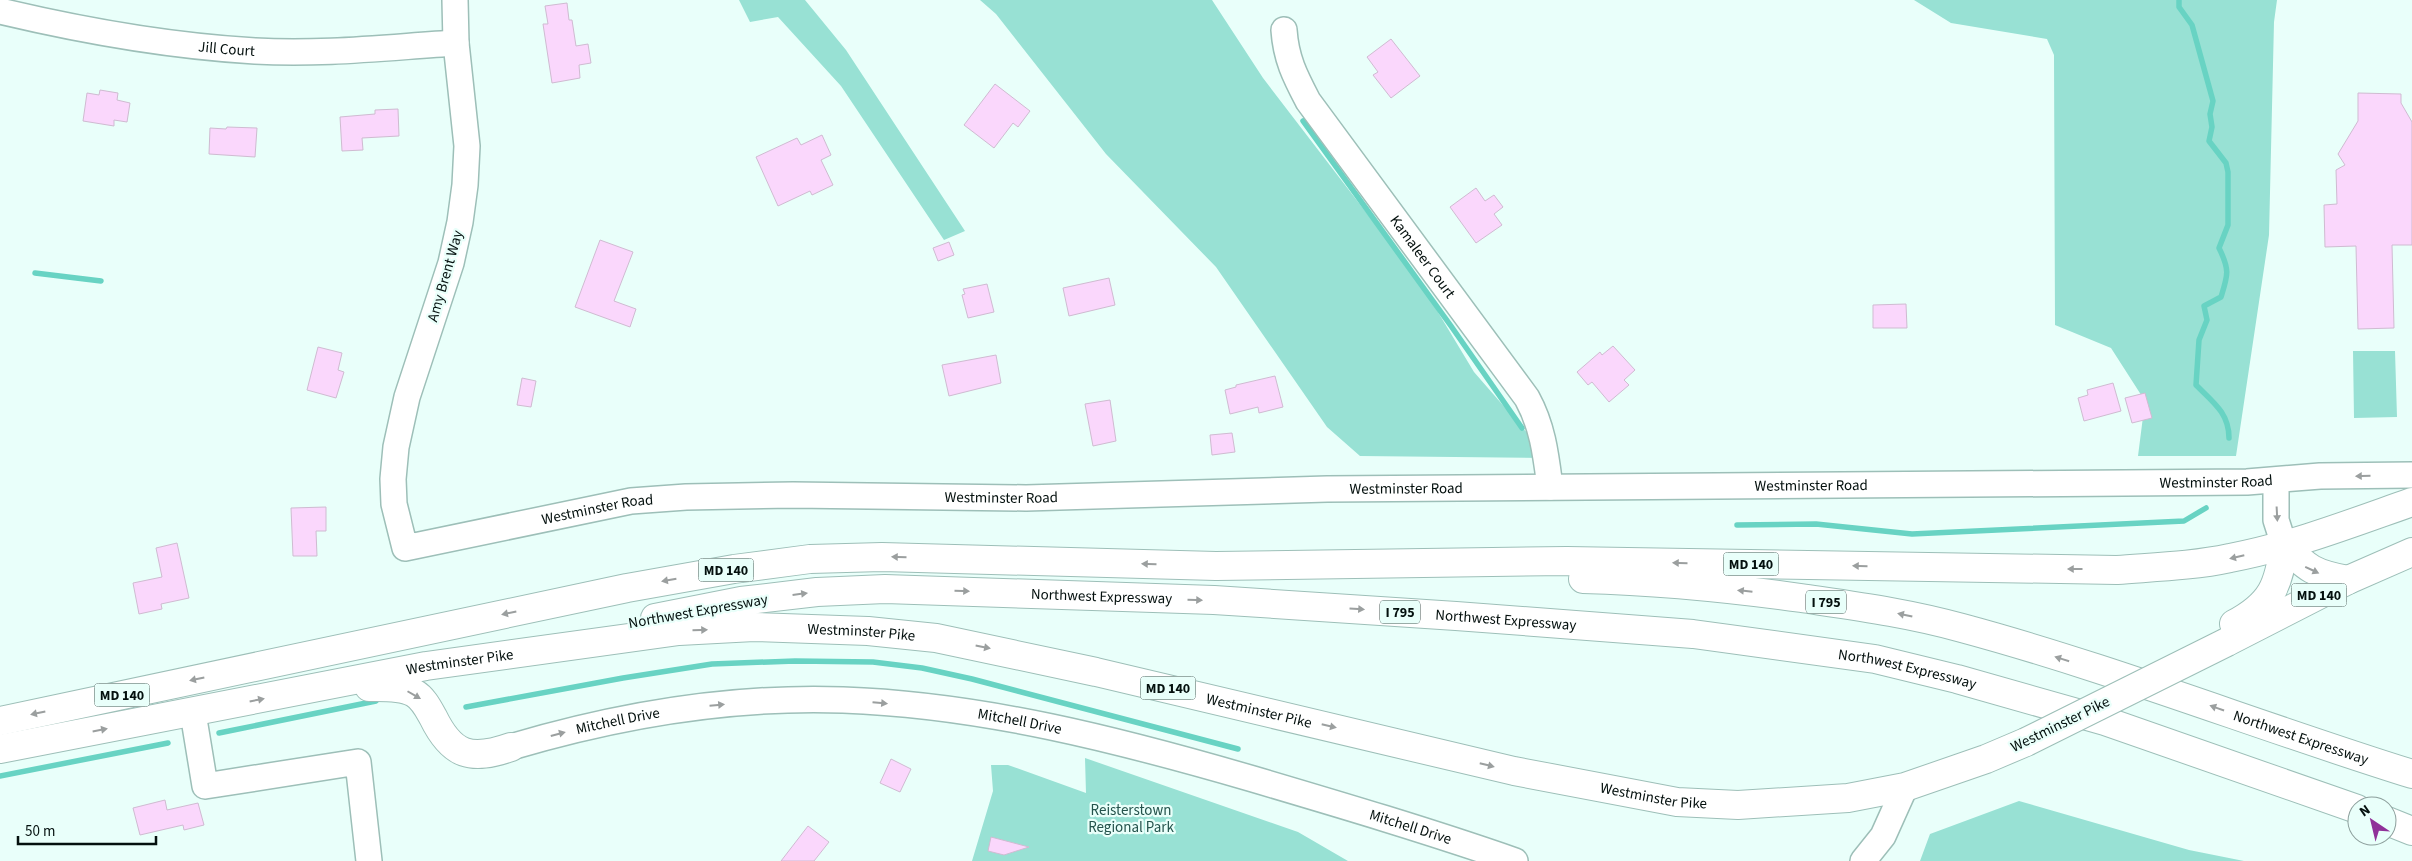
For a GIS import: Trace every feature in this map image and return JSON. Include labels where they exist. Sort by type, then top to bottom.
[{"type":"highway","name":"MD 140","points":[[0,721],[627,588],[810,559],[882,557],[1216,566],[1567,561],[2117,570],[2181,566],[2229,559],[2284,546],[2412,502]]},
{"type":"highway","points":[[2386,561],[2412,543]]},
{"type":"highway","points":[[2284,546],[2305,566],[2317,572],[2348,580]]},
{"type":"highway","points":[[2218,639],[2260,606],[2274,591],[2280,575],[2284,546]]},
{"type":"highway","name":"Westminster Pike","points":[[0,749],[426,666],[679,631],[754,627],[868,630],[936,638],[1000,650],[1265,711],[1514,772],[1677,802],[1738,805],[1787,803],[1848,798],[1905,788],[1986,760],[2018,738],[2218,639],[2386,561],[2412,552]]},
{"type":"highway","name":"Northwest Expressway","points":[[1216,566],[1367,574],[1590,579],[1687,584],[1870,607],[1971,630],[2172,692],[2412,774]]},
{"type":"highway","name":"Northwest Expressway","points":[[426,666],[731,603],[817,592],[885,589],[1214,600],[1456,616],[1693,634],[1876,659],[2058,707],[2347,806]]},
{"type":"highway","points":[[332,685],[400,688],[414,692],[423,700],[446,741],[455,747],[477,756],[490,755],[511,747]]},
{"type":"highway","points":[[2397,825],[2412,831]]},
{"type":"street","name":"Amy Brent Way","points":[[405,548],[394,504],[393,479],[396,447],[407,397],[451,263],[460,222],[465,185],[467,146],[456,43],[455,0]]},
{"type":"street","name":"Jill Court","points":[[0,11],[112,35],[256,51],[319,51],[456,43]]},
{"type":"street","name":"Kamaleer Court","points":[[1284,30],[1286,53],[1294,76],[1308,101],[1527,398],[1537,417],[1542,433],[1550,488]]},
{"type":"street","name":"Westminster Road","points":[[405,548],[630,501],[686,497],[793,494],[1026,498],[1327,489],[2276,482],[2320,476],[2412,475]]},
{"type":"street","points":[[2276,482],[2276,520],[2284,546]]},
{"type":"street","name":"Mitchell Drive","points":[[511,747],[593,724],[646,714],[715,705],[776,700],[843,700],[978,714],[1017,719],[1196,763],[1428,831],[1515,861]]},
{"type":"street","points":[[192,713],[205,786],[358,762],[369,861]]},
{"type":"street","points":[[1863,861],[1883,836],[1905,788]]},
{"type":"green space","points":[[739,0],[805,0],[846,50],[965,231],[944,240],[841,86],[778,17],[750,22]]},
{"type":"green space","points":[[980,0],[1212,0],[1263,78],[1421,284],[1474,372],[1549,458],[1360,456],[1327,427],[1216,267],[1106,154],[996,14]]},
{"type":"green space","points":[[1914,0],[2277,0],[2274,22],[2269,235],[2236,456],[2138,456],[2145,401],[2111,348],[2055,325],[2054,55],[2047,39],[1951,23]]},
{"type":"green space","points":[[2353,351],[2395,351],[2397,417],[2354,418]]},
{"type":"green space","name":"Reisterstown Regional Park","points":[[1085,758],[1298,832],[1348,861],[972,861],[993,791],[991,765],[1008,765],[1086,793]]},
{"type":"green space","points":[[2019,801],[2189,850],[2244,861],[1920,861],[1930,834]]},
{"type":"building","points":[[567,3],[569,20],[572,20],[576,46],[588,44],[591,63],[579,65],[580,78],[552,83],[543,24],[548,24],[545,6]]},
{"type":"building","points":[[1391,39],[1420,76],[1391,98],[1373,75],[1378,72],[1367,57]]},
{"type":"building","points":[[995,84],[1030,111],[1018,127],[1013,123],[994,148],[964,125]]},
{"type":"building","points":[[100,90],[118,93],[117,100],[130,103],[127,122],[114,120],[114,126],[83,121],[87,93],[99,95]]},
{"type":"building","points":[[2358,93],[2401,94],[2401,103],[2412,122],[2412,245],[2392,245],[2394,328],[2358,329],[2356,246],[2325,247],[2324,205],[2337,204],[2336,170],[2345,165],[2338,154],[2358,121]]},
{"type":"building","points":[[398,109],[399,136],[362,138],[363,150],[342,151],[340,117],[375,114],[375,110]]},
{"type":"building","points":[[227,127],[257,128],[255,157],[209,154],[210,128],[226,129]]},
{"type":"building","points":[[822,135],[831,155],[821,160],[833,185],[812,195],[810,191],[778,206],[756,157],[797,138],[801,145]]},
{"type":"building","points":[[1476,188],[1485,201],[1494,195],[1503,207],[1494,214],[1502,225],[1476,243],[1450,207]]},
{"type":"building","points":[[600,240],[633,252],[614,301],[636,309],[630,327],[575,307]]},
{"type":"building","points":[[949,242],[954,255],[938,261],[933,248]]},
{"type":"building","points":[[1109,278],[1115,305],[1069,316],[1063,288]]},
{"type":"building","points":[[987,284],[994,312],[968,318],[962,295],[965,294],[963,289]]},
{"type":"building","points":[[1906,304],[1907,328],[1873,328],[1873,305]]},
{"type":"building","points":[[1613,346],[1635,370],[1624,380],[1629,385],[1609,402],[1592,382],[1588,385],[1577,372],[1600,352],[1602,355]]},
{"type":"building","points":[[318,347],[342,353],[338,370],[344,372],[336,398],[307,390]]},
{"type":"building","points":[[996,355],[1001,383],[949,396],[942,365]]},
{"type":"building","points":[[1275,376],[1283,407],[1259,413],[1258,407],[1230,414],[1225,390],[1236,387],[1236,385]]},
{"type":"building","points":[[522,378],[536,381],[531,407],[517,405]]},
{"type":"building","points":[[2113,383],[2121,411],[2084,421],[2078,398],[2088,395],[2087,390]]},
{"type":"building","points":[[2145,393],[2152,418],[2132,423],[2125,398]]},
{"type":"building","points":[[1110,400],[1116,441],[1093,446],[1085,404]]},
{"type":"building","points":[[1232,433],[1235,452],[1212,455],[1210,435]]},
{"type":"building","points":[[326,507],[326,531],[316,531],[317,556],[293,556],[291,508]]},
{"type":"building","points":[[177,543],[189,598],[161,604],[162,609],[139,614],[133,583],[162,577],[156,548]]},
{"type":"building","points":[[891,759],[911,769],[900,792],[880,783]]},
{"type":"building","points":[[165,800],[167,810],[198,803],[204,825],[184,830],[183,825],[140,835],[133,808]]},
{"type":"building","points":[[808,826],[829,842],[814,861],[781,861]]},
{"type":"building","points":[[991,837],[1029,847],[1004,855],[988,851]]},
{"type":"waterway","points":[[2179,0],[2179,7],[2192,25],[2213,101],[2210,114],[2212,127],[2209,141],[2226,163],[2228,172],[2228,225],[2219,248],[2227,272],[2221,297],[2204,306],[2207,320],[2199,340],[2196,385],[2219,408],[2226,422],[2229,438]]},
{"type":"waterway","points":[[1303,121],[1522,428]]},
{"type":"waterway","points":[[35,273],[101,281]]},
{"type":"waterway","points":[[1737,525],[1816,524],[1912,534],[2184,521],[2206,508]]},
{"type":"waterway","points":[[466,707],[623,678],[712,664],[795,661],[873,662],[922,668],[972,679],[1238,749]]},
{"type":"waterway","points":[[219,733],[376,701]]},
{"type":"waterway","points":[[0,776],[168,743]]}]
